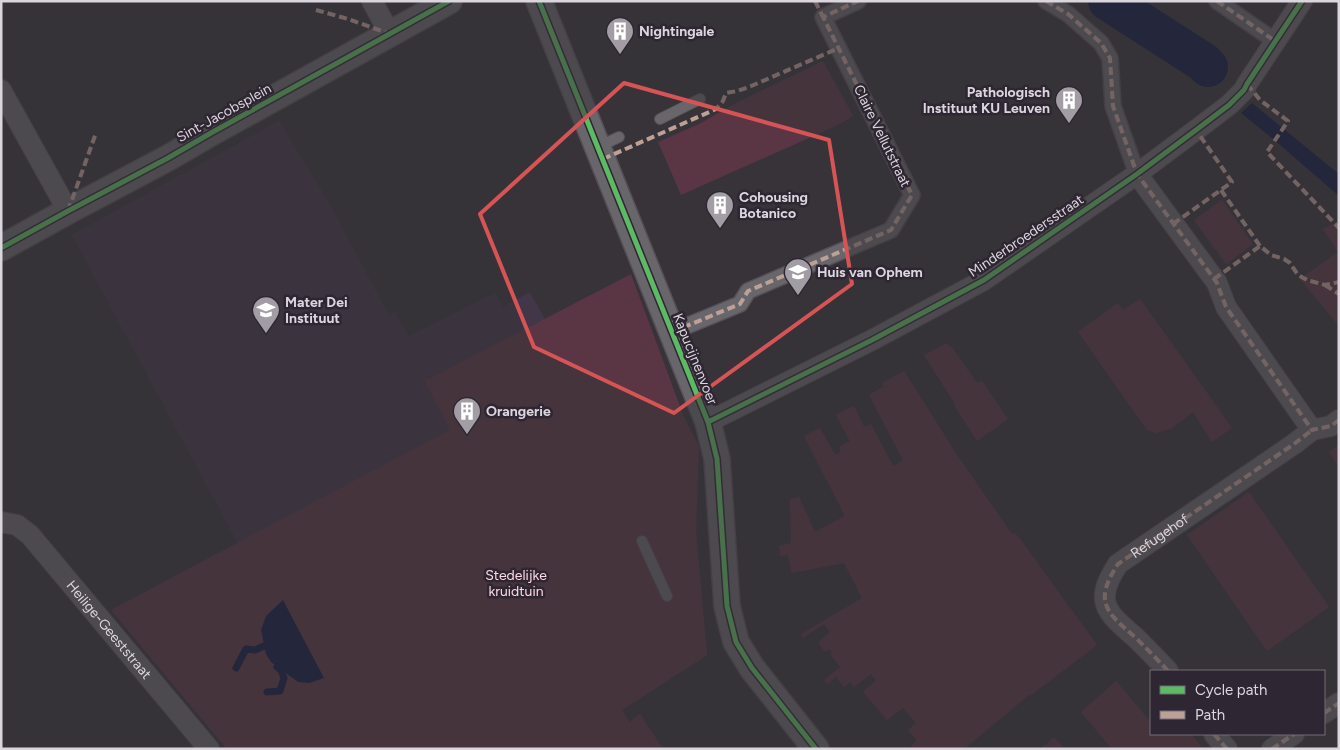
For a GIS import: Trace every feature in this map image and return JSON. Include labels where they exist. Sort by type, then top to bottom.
[{"type":"street","points":[[372,1],[390,34]]},
{"type":"street","name":"Sint-Jacobsplein","points":[[1,248],[168,158],[449,1]]},
{"type":"street","name":"Kapucijnenvoer","points":[[539,1],[609,142],[672,332],[708,422],[717,459],[727,606],[736,642],[752,668],[816,749]]},
{"type":"street","name":"Claire Vellutstraat","points":[[672,332],[740,304],[748,291],[891,230],[912,195],[823,17],[858,1]]},
{"type":"street","points":[[1046,1],[1068,14],[1101,43],[1110,58],[1113,106],[1137,174],[1217,283],[1226,308],[1312,430]]},
{"type":"street","points":[[1217,1],[1275,41]]},
{"type":"street","name":"Minderbroedersstraat","points":[[708,422],[872,340],[984,280],[1137,174],[1228,105],[1244,90],[1246,84],[1302,1]]},
{"type":"street","points":[[1,90],[68,211]]},
{"type":"street","name":"Refugehof","points":[[1167,670],[1116,621],[1108,610],[1104,594],[1109,578],[1118,564],[1286,450],[1312,430],[1331,426],[1339,420]]},
{"type":"street","name":"Heilige-Geeststraat","points":[[1,522],[17,525],[30,535],[209,749]]},
{"type":"street","points":[[1325,712],[1339,703]]},
{"type":"street","points":[[1215,735],[1227,749]]},
{"type":"street","points":[[1272,749],[1293,735]]},
{"type":"lane","points":[[660,119],[700,99]]},
{"type":"lane","points":[[642,542],[667,596]]},
{"type":"highlighted area","points":[[624,83],[829,140],[852,284],[674,413],[534,347],[480,214]]},
{"type":"shaded area","name":"Mater Dei Instituut","points":[[279,121],[330,205],[389,316],[395,313],[408,337],[495,293],[503,307],[530,292],[545,319],[425,381],[451,430],[238,543],[72,235]]},
{"type":"green space","points":[[823,61],[853,116],[838,125],[681,195],[658,142],[699,124],[736,103]]},
{"type":"green space","points":[[1222,200],[1253,244],[1226,264],[1194,220]]},
{"type":"green space","points":[[1339,221],[1339,326],[1300,279],[1338,252],[1323,229]]},
{"type":"green space","name":"Stedelijke kruidtuin","points":[[631,274],[684,417],[699,447],[696,530],[707,655],[622,710],[629,722],[640,714],[663,749],[227,749],[111,610],[450,430],[425,381]]},
{"type":"green space","points":[[1140,299],[1232,428],[1212,442],[1193,412],[1172,428],[1156,433],[1147,430],[1078,332],[1118,303],[1123,310]]},
{"type":"green space","points":[[947,343],[977,383],[982,381],[1008,419],[977,441],[924,355]]},
{"type":"green space","points":[[904,371],[957,455],[1012,534],[1014,533],[1018,536],[1097,645],[1030,694],[964,749],[909,749],[917,740],[908,730],[916,723],[903,708],[887,720],[863,692],[876,680],[871,674],[854,687],[850,682],[844,687],[836,677],[827,684],[824,680],[840,667],[830,654],[832,653],[830,649],[825,652],[818,643],[830,632],[824,624],[803,638],[801,634],[862,598],[844,563],[792,573],[788,555],[780,556],[779,546],[791,543],[790,499],[799,497],[815,532],[845,516],[804,436],[820,428],[835,455],[841,452],[839,447],[850,441],[836,415],[854,406],[864,427],[871,424],[893,466],[903,460],[869,395],[884,386],[882,383]]},
{"type":"green space","points":[[1339,445],[1339,466],[1329,452]]},
{"type":"green space","points":[[1249,492],[1329,607],[1267,651],[1187,535]]},
{"type":"green space","points":[[1116,681],[1150,719],[1150,735],[1192,735],[1203,749],[1112,749],[1081,712]]},
{"type":"green space","points":[[1054,737],[1065,749],[1041,749]]},
{"type":"water","points":[[1252,103],[1339,174],[1339,196],[1241,113]]},
{"type":"water","points":[[283,600],[324,678],[309,683],[298,682],[271,662],[266,654],[261,630],[266,616]]},
{"type":"waterway","points":[[1108,1],[1208,67]]},
{"type":"waterway","points":[[236,668],[246,649],[255,650],[264,646]]},
{"type":"waterway","points":[[267,692],[280,691],[284,678],[281,670],[277,667]]},
{"type":"marked path","points":[[815,1],[823,17]]},
{"type":"marked path","points":[[672,332],[740,304],[748,291],[891,230],[912,195],[823,17],[858,1]]},
{"type":"marked path","points":[[1046,1],[1068,14],[1101,43],[1110,58],[1113,106],[1137,174],[1217,283],[1226,307],[1312,430],[1331,426],[1339,420]]},
{"type":"marked path","points":[[1217,1],[1275,41]]},
{"type":"marked path","points":[[316,10],[390,34]]},
{"type":"marked path","points":[[603,159],[716,109],[723,101],[726,93],[749,87],[839,48]]},
{"type":"marked path","points":[[1247,84],[1260,100],[1288,121],[1267,152],[1339,228]]},
{"type":"marked path","points":[[1173,224],[1232,182],[1196,130]]},
{"type":"marked path","points":[[68,211],[96,133]]},
{"type":"marked path","points":[[1221,190],[1260,246]]},
{"type":"marked path","points":[[1214,279],[1260,246],[1271,255],[1290,263],[1298,275],[1307,280],[1325,285],[1339,282]]},
{"type":"marked path","points":[[1325,285],[1339,294]]},
{"type":"marked path","points":[[1167,670],[1117,621],[1106,606],[1106,588],[1110,577],[1118,564],[1312,430]]},
{"type":"marked path","points":[[1325,712],[1339,703]]},
{"type":"marked path","points":[[1215,735],[1227,749]]},
{"type":"marked path","points":[[1272,749],[1293,735]]},
{"type":"cycle path","points":[[1,248],[168,158],[449,1]]},
{"type":"cycle path","points":[[539,1],[708,422],[717,459],[727,606],[736,642],[752,668],[816,749]]},
{"type":"cycle path","points":[[708,422],[872,340],[984,280],[1137,174],[1229,105],[1244,90],[1302,1]]},
{"type":"place","name":"Nightingale","points":[[620,55]]},
{"type":"place","name":"Pathologisch Instituut KU Leuven","points":[[1069,124]]},
{"type":"place","name":"Cohousing Botanico","points":[[720,229]]},
{"type":"place","name":"Huis van Ophem","points":[[798,296]]},
{"type":"place","name":"Mater Dei Instituut","points":[[266,334]]},
{"type":"place","name":"Orangerie","points":[[467,435]]}]
